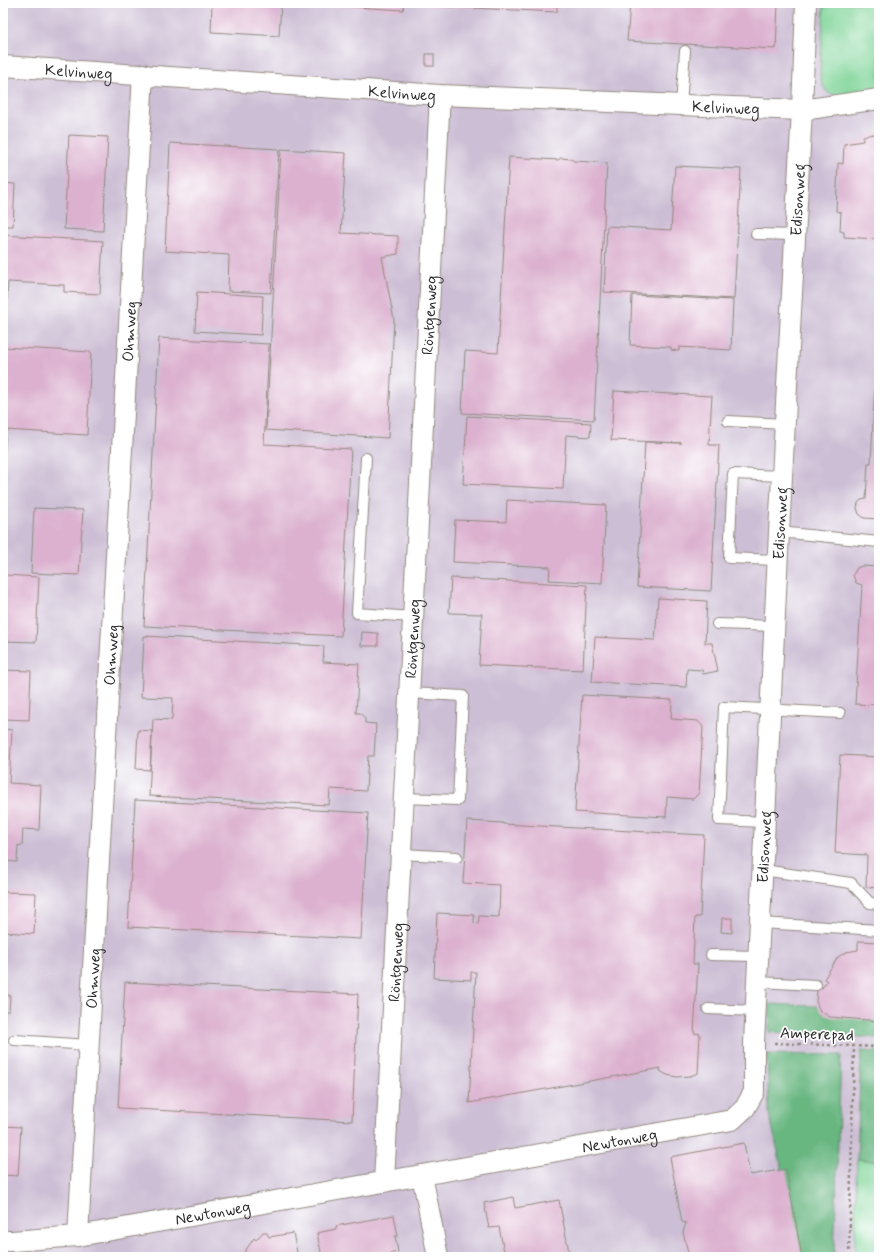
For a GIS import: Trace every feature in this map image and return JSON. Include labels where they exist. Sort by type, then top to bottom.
[{"type":"street","name":"Edisonweg","points":[[754,1043],[779,532],[796,235],[806,3]]},
{"type":"street","name":"Kelvinweg","points":[[3,66],[143,74],[440,95],[802,110],[879,99]]},
{"type":"street","name":"Ohmweg","points":[[78,1236],[143,74]]},
{"type":"street","name":"Röntgenweg","points":[[384,1182],[440,95]]},
{"type":"street","name":"Newtonweg","points":[[3,1241],[12,1242],[78,1236],[732,1120],[745,1108],[754,1092],[754,1043]]},
{"type":"street","points":[[422,1175],[438,1257]]},
{"type":"lane","points":[[681,105],[685,52]]},
{"type":"lane","points":[[756,234],[796,235]]},
{"type":"lane","points":[[728,421],[785,424]]},
{"type":"lane","points":[[366,458],[357,613],[413,617]]},
{"type":"lane","points":[[778,560],[729,558],[733,474],[782,476]]},
{"type":"lane","points":[[779,532],[879,542]]},
{"type":"lane","points":[[717,624],[775,626]]},
{"type":"lane","points":[[404,798],[458,800],[463,696],[409,693]]},
{"type":"lane","points":[[765,822],[719,820],[724,707],[840,713]]},
{"type":"lane","points":[[401,854],[457,857]]},
{"type":"lane","points":[[763,870],[851,883],[870,903],[879,904]]},
{"type":"lane","points":[[760,923],[879,930]]},
{"type":"lane","points":[[711,955],[758,956]]},
{"type":"lane","points":[[757,982],[816,985]]},
{"type":"lane","points":[[708,1009],[756,1011]]},
{"type":"lane","points":[[14,1040],[89,1045]]},
{"type":"path","name":"Amperepad","points":[[754,1043],[879,1047]]},
{"type":"path","points":[[849,1257],[854,1046]]},
{"type":"shaded area","points":[[3,3],[879,3],[879,1257],[3,1257]]},
{"type":"green space","points":[[824,3],[879,3],[879,90],[841,96],[831,94],[825,89],[820,76]]},
{"type":"green space","points":[[770,1004],[879,1009],[879,1038],[769,1032]]},
{"type":"green space","points":[[861,1051],[879,1052],[879,1162],[857,1159]]},
{"type":"green space","points":[[767,1054],[841,1055],[834,1257],[802,1257],[769,1113]]},
{"type":"green space","points":[[857,1159],[879,1162],[879,1257],[855,1257]]},
{"type":"building","points":[[212,3],[281,3],[279,36],[211,32]]},
{"type":"building","points":[[321,3],[404,3],[403,10],[321,5]]},
{"type":"building","points":[[427,3],[557,3],[557,12],[427,6]]},
{"type":"building","points":[[630,3],[778,3],[776,49],[627,41]]},
{"type":"building","points":[[426,54],[434,54],[434,66],[426,66]]},
{"type":"building","points":[[879,133],[879,233],[876,233],[876,239],[844,237],[844,232],[840,231],[841,212],[836,211],[838,163],[843,164],[844,144],[863,141],[863,136]]},
{"type":"building","points":[[69,135],[108,137],[103,231],[64,229]]},
{"type":"building","points":[[170,143],[279,149],[271,293],[228,291],[229,255],[165,251]]},
{"type":"building","points":[[281,149],[346,153],[341,233],[398,236],[398,254],[382,257],[394,320],[388,438],[266,430]]},
{"type":"building","points":[[509,157],[558,160],[561,158],[571,159],[574,161],[607,163],[594,420],[462,413],[465,351],[498,353]]},
{"type":"building","points":[[675,166],[741,169],[734,299],[604,292],[607,226],[671,230]]},
{"type":"building","points":[[3,183],[15,184],[13,226],[3,226]]},
{"type":"building","points":[[3,235],[103,241],[100,294],[64,292],[64,285],[8,282],[5,334],[3,334]]},
{"type":"building","points":[[197,292],[263,296],[261,335],[195,331]]},
{"type":"building","points":[[632,295],[733,300],[731,350],[679,347],[679,351],[671,350],[671,347],[630,345]]},
{"type":"building","points":[[159,338],[269,344],[264,444],[351,449],[341,636],[144,626]]},
{"type":"building","points":[[3,347],[91,352],[87,435],[6,430],[3,460]]},
{"type":"building","points":[[876,364],[879,365],[879,519],[864,518],[859,514],[857,508],[858,503],[861,500],[866,499],[868,463],[871,463]]},
{"type":"building","points":[[614,391],[712,396],[709,445],[719,445],[711,591],[637,587],[645,442],[682,443],[611,440]]},
{"type":"building","points":[[467,416],[591,423],[590,437],[566,435],[563,489],[463,484]]},
{"type":"building","points":[[507,500],[606,505],[602,583],[549,580],[550,567],[453,562],[455,520],[506,522]]},
{"type":"building","points":[[34,508],[83,510],[79,575],[31,573]]},
{"type":"building","points":[[862,566],[879,567],[879,705],[855,704],[862,585],[856,583],[853,575],[857,568]]},
{"type":"building","points":[[3,575],[39,577],[36,642],[3,641]]},
{"type":"building","points":[[451,578],[587,585],[583,670],[479,665],[482,614],[449,613]]},
{"type":"building","points":[[658,598],[707,601],[705,643],[712,643],[718,671],[703,674],[702,670],[687,669],[686,687],[592,682],[595,637],[655,640]]},
{"type":"building","points":[[362,632],[378,633],[378,646],[361,646]]},
{"type":"building","points":[[144,636],[324,646],[323,662],[359,664],[356,713],[360,713],[365,718],[365,723],[376,724],[374,756],[368,756],[366,791],[330,789],[329,805],[149,796],[153,719],[172,720],[173,698],[141,697]]},
{"type":"building","points":[[3,670],[31,671],[29,720],[3,719]]},
{"type":"building","points":[[582,695],[672,700],[671,719],[698,721],[703,727],[699,793],[693,799],[667,797],[666,817],[575,812]]},
{"type":"building","points":[[3,729],[12,730],[9,783],[41,785],[39,830],[23,829],[22,846],[18,845],[17,862],[3,861]]},
{"type":"building","points":[[138,730],[152,731],[150,770],[136,769]]},
{"type":"building","points":[[840,755],[879,757],[879,888],[866,887],[867,855],[835,853]]},
{"type":"building","points":[[135,800],[368,813],[361,939],[128,927]]},
{"type":"building","points":[[467,821],[704,835],[700,917],[695,917],[693,964],[698,964],[694,1033],[700,1034],[698,1073],[690,1076],[677,1077],[667,1075],[660,1071],[661,1068],[469,1103],[476,972],[471,972],[471,980],[434,978],[437,913],[474,915],[474,923],[478,924],[479,916],[499,917],[500,885],[463,883]]},
{"type":"building","points":[[3,892],[36,893],[34,934],[3,932]]},
{"type":"building","points":[[722,918],[732,918],[732,933],[721,932]]},
{"type":"building","points":[[858,941],[879,942],[879,1021],[830,1017],[820,1011],[816,1002],[817,991],[820,987],[822,988],[827,981],[824,979],[838,957],[846,952],[858,950]]},
{"type":"building","points":[[3,980],[6,980],[6,995],[10,995],[9,1011],[5,1011],[4,1021],[3,1020]]},
{"type":"building","points":[[125,982],[358,994],[352,1121],[118,1108]]},
{"type":"building","points":[[3,1065],[6,1065],[6,1082],[3,1081]]},
{"type":"building","points":[[3,1126],[21,1127],[18,1176],[3,1175]]},
{"type":"building","points":[[744,1143],[750,1175],[786,1169],[802,1257],[689,1257],[683,1232],[686,1223],[682,1222],[670,1157]]},
{"type":"building","points":[[513,1197],[515,1208],[559,1200],[570,1257],[505,1257],[499,1227],[489,1228],[484,1203]]},
{"type":"building","points":[[394,1215],[398,1236],[395,1236],[398,1252],[370,1257],[322,1257],[317,1233],[336,1229],[336,1226]]},
{"type":"building","points":[[263,1232],[267,1233],[269,1237],[293,1233],[298,1257],[241,1257],[254,1238],[256,1240]]}]
